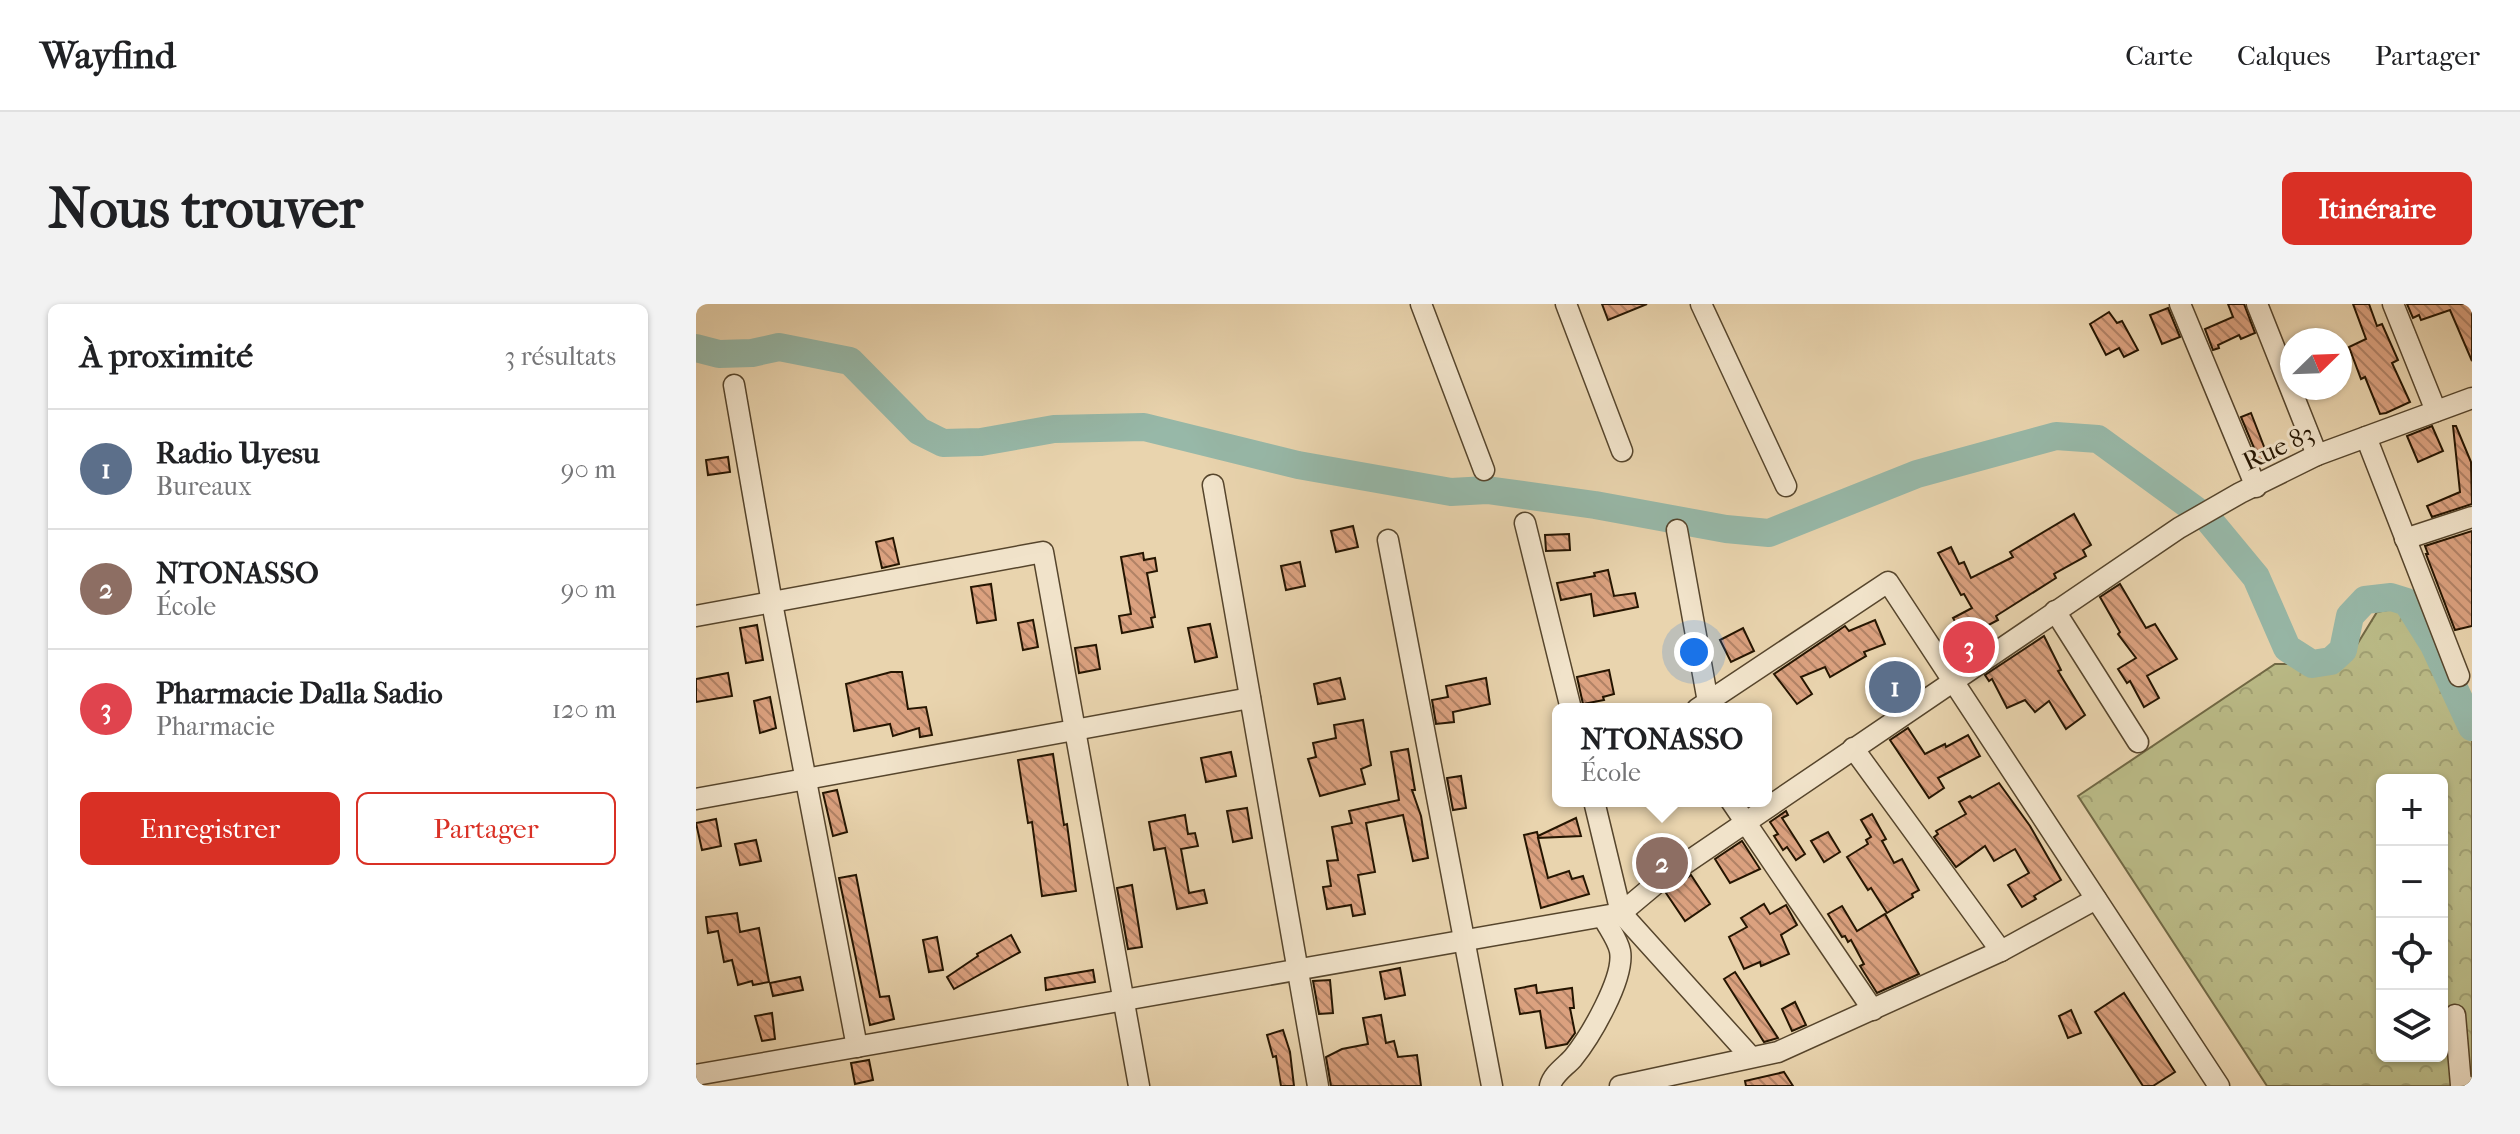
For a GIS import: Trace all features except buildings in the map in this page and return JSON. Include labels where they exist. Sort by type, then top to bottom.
[{"type":"street","points":[[1421,304],[1484,470]]},
{"type":"street","points":[[1566,304],[1622,451]]},
{"type":"street","points":[[1701,304],[1786,486]]},
{"type":"street","points":[[2180,304],[2248,490]]},
{"type":"street","points":[[2257,304],[2317,455]]},
{"type":"street","points":[[2393,304],[2436,411]]},
{"type":"street","points":[[734,385],[772,603],[857,1047]]},
{"type":"street","name":"Rue 83","points":[[1772,804],[2179,528],[2317,455],[2472,398]]},
{"type":"street","points":[[2366,437],[2459,676]]},
{"type":"street","points":[[1213,485],[1318,1086]]},
{"type":"street","points":[[2405,539],[2472,517]]},
{"type":"street","points":[[1525,523],[1570,703]]},
{"type":"street","points":[[1677,530],[1702,703]]},
{"type":"street","points":[[1388,540],[1492,1086]]},
{"type":"street","points":[[696,616],[1043,552],[1139,1086]]},
{"type":"street","points":[[1705,703],[1888,582],[2219,1086]]},
{"type":"street","points":[[2055,611],[2138,742]]},
{"type":"street","points":[[696,799],[1250,698]]},
{"type":"street","points":[[1853,748],[2001,951]]},
{"type":"street","points":[[1550,1086],[1551,1079],[1571,1060],[1593,1030],[1617,979],[1620,951],[1595,807]]},
{"type":"street","points":[[1735,807],[1873,1010]]},
{"type":"street","name":"Rue 83","points":[[1612,915],[1768,807]]},
{"type":"street","points":[[1620,1086],[1778,1052],[2001,951],[2096,899]]},
{"type":"street","points":[[696,1075],[1612,915]]},
{"type":"street","points":[[1612,915],[1750,1056]]},
{"type":"street","points":[[2455,1015],[2461,1085],[2467,1086]]},
{"type":"green space","points":[[2398,608],[2472,703],[2472,1086],[2267,1086],[2078,796],[2275,664],[2345,664],[2377,612]]},
{"type":"waterway","points":[[696,348],[719,354],[752,353],[779,347],[850,361],[919,431],[943,443],[981,442],[1054,429],[1144,427],[1298,465],[1451,492],[1487,490],[1595,505],[1726,529],[1769,533],[1917,474],[2056,436],[2098,439],[2208,519],[2256,577],[2287,648],[2312,664],[2331,661],[2343,650],[2350,616],[2365,600],[2391,597],[2407,602],[2434,645],[2472,727]]},
{"type":"place","name":"Pharmacie Dalla Sadio","points":[[1969,647]]},
{"type":"place","name":"Radio Uyesu","points":[[1895,687]]},
{"type":"place","name":"NTONASSO","points":[[1662,863]]}]
